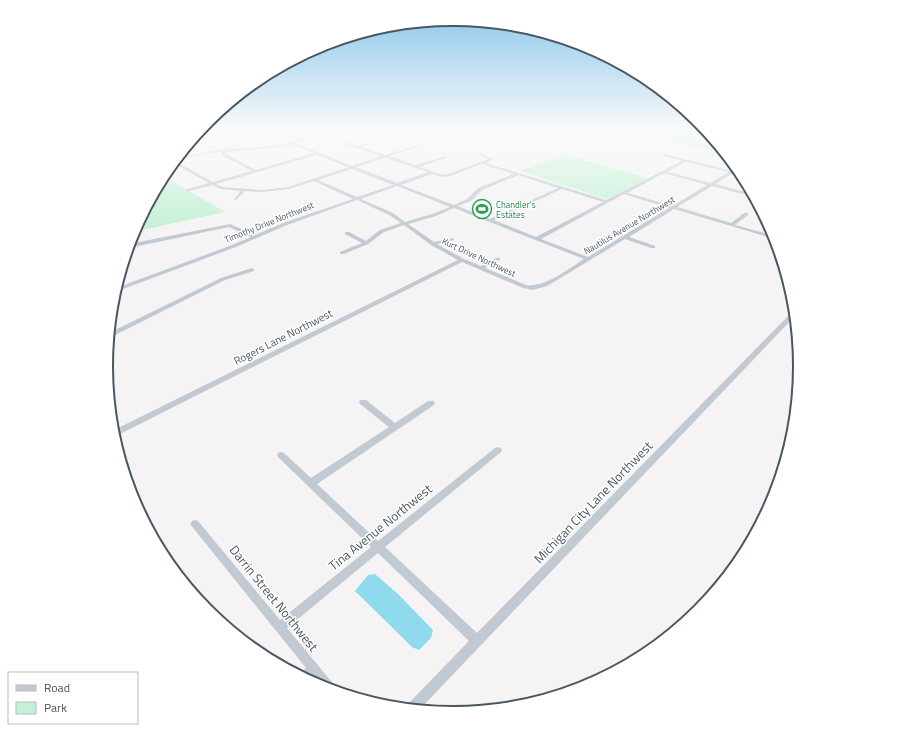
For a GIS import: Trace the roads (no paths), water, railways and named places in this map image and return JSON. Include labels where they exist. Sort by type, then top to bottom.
[{"type":"street","points":[[240,163],[255,171]]},
{"type":"street","points":[[188,190],[284,163]]},
{"type":"street","points":[[341,163],[588,259]]},
{"type":"street","points":[[179,165],[221,188],[244,190],[281,190],[363,163]]},
{"type":"street","points":[[404,163],[444,177],[483,163]]},
{"type":"street","points":[[414,167],[426,163]]},
{"type":"street","points":[[484,163],[607,202]]},
{"type":"street","points":[[536,239],[680,163]]},
{"type":"street","points":[[698,163],[732,172]]},
{"type":"street","points":[[663,172],[746,194]]},
{"type":"street","name":"Nautilus Avenue Northwest","points":[[533,288],[545,285],[732,172]]},
{"type":"street","name":"Timothy Drive Northwest","points":[[123,287],[430,173]]},
{"type":"street","points":[[342,254],[366,243],[382,231],[427,217],[469,200],[480,189],[518,174]]},
{"type":"street","name":"Kurt Drive Northwest","points":[[315,180],[391,214],[433,244],[462,260],[525,287],[533,288]]},
{"type":"street","points":[[489,221],[562,188]]},
{"type":"street","points":[[236,199],[244,190]]},
{"type":"street","points":[[624,193],[767,236]]},
{"type":"street","points":[[732,225],[746,214]]},
{"type":"street","points":[[136,245],[230,225],[255,237]]},
{"type":"street","points":[[346,233],[366,243]]},
{"type":"street","points":[[625,237],[653,247]]},
{"type":"street","points":[[433,244],[452,239]]},
{"type":"street","points":[[481,268],[498,259]]},
{"type":"street","name":"Rogers Lane Northwest","points":[[120,431],[462,260]]},
{"type":"street","points":[[115,333],[223,279],[252,270]]},
{"type":"street","name":"Michigan City Lane Northwest","points":[[416,704],[789,318]]},
{"type":"street","points":[[362,402],[395,427]]},
{"type":"street","points":[[311,483],[431,403]]},
{"type":"street","name":"Tina Avenue Northwest","points":[[280,627],[498,450]]},
{"type":"street","points":[[281,455],[476,641]]},
{"type":"street","name":"Darrin Street Northwest","points":[[195,524],[323,680]]},
{"type":"street","points":[[309,674],[314,669]]},
{"type":"water","points":[[375,574],[398,594],[433,630],[431,638],[419,650],[412,647],[355,591],[368,575]]},
{"type":"place","name":"Chandler's Estates","points":[[482,209]]}]
